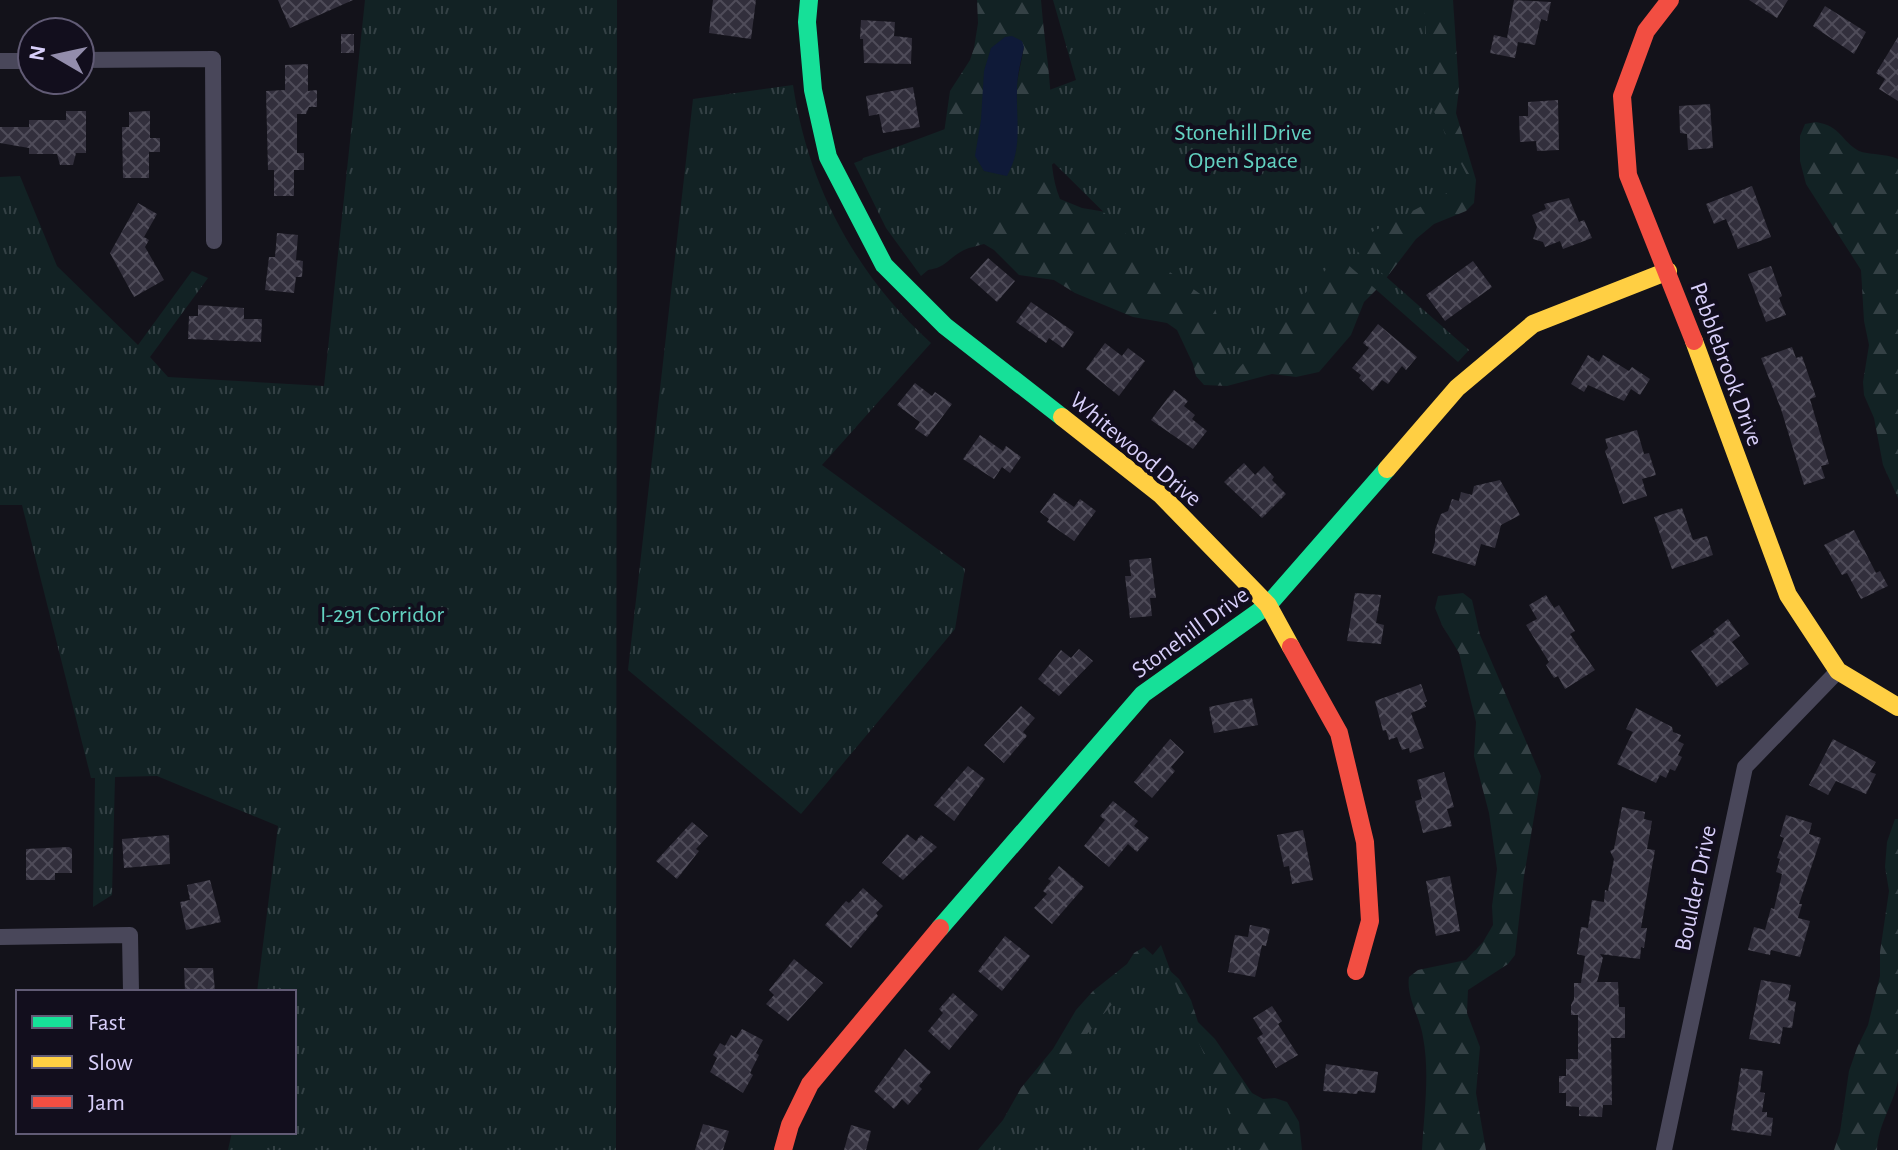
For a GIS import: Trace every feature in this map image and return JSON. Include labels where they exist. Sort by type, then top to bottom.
[{"type":"street","name":"Whitewood Drive","points":[[809,0],[807,22],[813,90],[828,157],[884,265],[945,326],[1161,495],[1268,605],[1339,733],[1365,842],[1370,921],[1356,971]]},
{"type":"street","name":"Pebblebrook Drive","points":[[1670,0],[1646,31],[1622,96],[1628,175],[1668,271],[1788,595],[1838,671],[1898,707]]},
{"type":"street","points":[[96,60],[213,59],[214,241]]},
{"type":"street","name":"Stonehill Drive","points":[[783,1150],[790,1125],[810,1084],[879,998],[1143,694],[1268,605],[1457,388],[1533,324],[1668,271]]},
{"type":"street","name":"Boulder Drive","points":[[1664,1150],[1745,767],[1838,671]]},
{"type":"street","points":[[0,937],[130,935],[131,990]]},
{"type":"green space","name":"I-291 Corridor","points":[[365,0],[617,0],[616,1150],[228,1150],[232,1134],[296,1134],[296,990],[257,990],[278,826],[157,776],[115,777],[112,895],[93,907],[95,778],[91,778],[22,505],[0,505],[0,177],[20,176],[57,266],[138,345],[192,271],[208,278],[150,357],[168,377],[324,386]]},
{"type":"green space","name":"Stonehill Drive Open Space","points":[[977,0],[1041,0],[1050,87],[1051,158],[1060,199],[1082,208],[1118,214],[1220,0],[1453,0],[1459,89],[1456,113],[1476,180],[1474,203],[1466,211],[1434,224],[1416,239],[1364,302],[1351,335],[1319,372],[1296,377],[1272,374],[1227,386],[1204,385],[1196,376],[1177,330],[1167,323],[1133,317],[1075,293],[1054,280],[1019,275],[984,244],[958,253],[936,268],[922,270],[859,170],[863,158],[897,147],[943,140],[950,91],[970,60],[978,23]],"holes":[[[1024,47],[1016,87],[1019,141],[981,120]]]},
{"type":"green space","name":"Stonehill Drive Open Space","points":[[1053,0],[1424,0],[1430,104],[1470,181],[1349,244],[1469,350],[1458,362],[1338,256],[1232,376],[1214,304],[1149,257],[1054,163],[921,276],[886,228],[854,163],[1076,80]]},
{"type":"green space","points":[[793,85],[810,158],[840,226],[880,288],[931,343],[822,465],[965,569],[955,629],[801,814],[628,670],[693,99]]},
{"type":"green space","points":[[1816,122],[1836,130],[1859,151],[1898,159],[1898,498],[1883,465],[1874,418],[1864,395],[1869,345],[1864,321],[1861,270],[1806,184],[1800,161],[1800,136],[1805,124]]},
{"type":"green space","points":[[1463,593],[1472,600],[1480,635],[1541,776],[1524,876],[1515,955],[1508,964],[1468,990],[1467,1013],[1480,1047],[1476,1093],[1486,1150],[1422,1150],[1425,1051],[1409,977],[1418,970],[1466,960],[1483,942],[1493,925],[1497,869],[1489,813],[1474,756],[1476,722],[1459,653],[1435,608],[1438,596]]},
{"type":"green space","points":[[1895,819],[1898,819],[1898,1081],[1877,1150],[1834,1150],[1840,1132],[1849,1071],[1868,1025],[1880,976],[1880,952],[1889,891],[1885,867],[1887,842]]},
{"type":"green space","points":[[1161,945],[1187,1016],[1247,1150],[991,1150]]},
{"type":"green space","points":[[1144,947],[1179,979],[1191,1000],[1198,1022],[1215,1039],[1252,1093],[1263,1099],[1275,1098],[1287,1102],[1299,1122],[1302,1150],[978,1150],[1003,1120],[1021,1088],[1053,1049],[1076,1010]]},
{"type":"water","points":[[1012,36],[1022,41],[1024,47],[1017,85],[1017,145],[1007,176],[984,171],[975,156],[984,71],[991,48],[1005,37]]},
{"type":"building","points":[[278,0],[353,0],[290,28]]},
{"type":"building","points":[[713,0],[756,0],[751,39],[709,33]]},
{"type":"building","points":[[1514,0],[1551,2],[1547,21],[1541,19],[1535,45],[1518,42],[1515,58],[1490,53],[1494,35],[1507,38]]},
{"type":"building","points":[[1749,0],[1788,0],[1777,18]]},
{"type":"building","points":[[1825,6],[1866,32],[1854,54],[1813,26]]},
{"type":"building","points":[[861,20],[895,22],[894,36],[912,38],[911,64],[864,63]]},
{"type":"building","points":[[341,34],[354,34],[354,53],[341,53]]},
{"type":"building","points":[[1898,37],[1898,101],[1879,89],[1885,79],[1876,73]]},
{"type":"building","points":[[308,64],[308,91],[317,90],[317,107],[309,107],[306,114],[297,114],[297,153],[304,153],[304,170],[294,170],[294,196],[274,196],[274,170],[268,170],[266,91],[285,90],[285,65]]},
{"type":"building","points":[[913,87],[920,127],[883,133],[879,114],[869,116],[866,96]]},
{"type":"building","points":[[1558,100],[1559,150],[1537,151],[1536,141],[1520,142],[1519,116],[1528,116],[1528,102]]},
{"type":"building","points":[[1710,104],[1713,148],[1688,150],[1687,134],[1680,133],[1679,106]]},
{"type":"building","points":[[66,111],[86,111],[86,153],[76,153],[73,165],[60,165],[57,154],[29,154],[29,148],[0,143],[0,127],[29,127],[29,120],[66,120]]},
{"type":"building","points":[[150,111],[150,138],[160,138],[160,152],[149,152],[149,178],[123,178],[122,127],[129,127],[129,112]]},
{"type":"building","points":[[1752,186],[1771,237],[1738,249],[1726,219],[1714,224],[1706,204]]},
{"type":"building","points":[[1569,198],[1579,222],[1584,220],[1592,238],[1563,249],[1560,241],[1545,247],[1543,242],[1533,239],[1537,227],[1532,215],[1546,209],[1544,204]]},
{"type":"building","points":[[138,203],[157,214],[144,237],[149,240],[145,247],[164,280],[134,297],[110,253]]},
{"type":"building","points":[[277,233],[298,235],[296,260],[303,261],[302,277],[296,277],[294,293],[265,290],[269,257],[275,257]]},
{"type":"building","points":[[988,258],[1015,281],[997,302],[970,278]]},
{"type":"building","points":[[1473,261],[1492,287],[1445,321],[1426,295]]},
{"type":"building","points":[[1771,266],[1786,315],[1766,322],[1748,274]]},
{"type":"building","points":[[1031,302],[1074,332],[1063,348],[1049,338],[1046,343],[1016,322]]},
{"type":"building","points":[[198,305],[244,308],[244,319],[262,319],[261,342],[188,339],[189,316],[198,316]]},
{"type":"building","points":[[1378,324],[1417,357],[1406,370],[1402,366],[1388,384],[1382,380],[1373,391],[1352,368],[1369,348],[1363,343]]},
{"type":"building","points":[[1105,343],[1122,356],[1128,348],[1145,361],[1119,396],[1086,369]]},
{"type":"building","points":[[1792,347],[1796,358],[1802,356],[1816,397],[1810,399],[1829,464],[1821,466],[1825,478],[1804,485],[1781,409],[1761,358]]},
{"type":"building","points":[[1588,355],[1599,362],[1603,355],[1629,371],[1632,367],[1650,379],[1640,395],[1631,389],[1624,401],[1588,385],[1584,392],[1571,384]]},
{"type":"building","points":[[915,383],[932,396],[935,392],[952,404],[927,437],[915,429],[920,422],[897,405]]},
{"type":"building","points":[[1174,390],[1188,401],[1184,406],[1195,415],[1192,419],[1207,431],[1193,449],[1151,420]]},
{"type":"building","points":[[1637,430],[1644,454],[1649,453],[1656,475],[1642,479],[1647,496],[1623,504],[1605,451],[1608,448],[1605,439]]},
{"type":"building","points":[[980,435],[1003,451],[1006,446],[1021,457],[1010,473],[1002,467],[994,479],[963,459]]},
{"type":"building","points":[[1244,463],[1255,475],[1264,466],[1286,494],[1262,518],[1224,482]]},
{"type":"building","points":[[1500,480],[1520,515],[1501,525],[1495,548],[1481,544],[1475,566],[1432,553],[1435,530],[1441,514],[1448,511],[1452,499],[1459,501],[1461,492],[1472,495],[1474,486]]},
{"type":"building","points":[[1054,493],[1074,507],[1080,499],[1096,511],[1074,541],[1047,522],[1049,519],[1040,512]]},
{"type":"building","points":[[1682,508],[1693,540],[1707,536],[1713,555],[1672,569],[1654,517]]},
{"type":"building","points":[[1854,530],[1876,573],[1880,571],[1888,586],[1861,599],[1847,573],[1842,575],[1824,545]]},
{"type":"building","points":[[1151,558],[1156,598],[1150,598],[1152,616],[1130,618],[1125,576],[1131,576],[1129,560]]},
{"type":"building","points":[[1355,593],[1381,595],[1376,623],[1384,625],[1381,644],[1347,641]]},
{"type":"building","points":[[1546,595],[1554,608],[1559,605],[1575,631],[1570,634],[1595,670],[1565,689],[1558,676],[1554,678],[1546,665],[1549,662],[1526,625],[1537,619],[1529,605]]},
{"type":"building","points":[[1728,619],[1740,636],[1732,642],[1749,664],[1717,687],[1691,651],[1715,634],[1713,631]]},
{"type":"building","points":[[1079,649],[1093,661],[1059,696],[1038,679],[1061,650],[1071,658]]},
{"type":"building","points":[[1421,684],[1426,707],[1411,713],[1424,748],[1410,753],[1409,748],[1402,750],[1397,737],[1389,740],[1386,730],[1383,731],[1375,701]]},
{"type":"building","points":[[1252,698],[1258,725],[1214,733],[1209,707]]},
{"type":"building","points":[[1021,706],[1035,718],[1023,732],[1027,736],[1004,763],[984,745]]},
{"type":"building","points":[[1636,708],[1672,727],[1673,732],[1681,735],[1678,741],[1684,744],[1675,771],[1670,769],[1666,778],[1660,775],[1656,783],[1617,764],[1633,732],[1626,729]]},
{"type":"building","points":[[1170,739],[1184,752],[1171,767],[1175,771],[1152,798],[1134,782]]},
{"type":"building","points":[[1833,739],[1876,762],[1870,772],[1876,774],[1866,794],[1836,781],[1828,795],[1809,785]]},
{"type":"building","points":[[968,766],[985,779],[954,821],[934,805]]},
{"type":"building","points":[[1444,772],[1454,807],[1447,809],[1452,826],[1423,833],[1415,801],[1422,799],[1417,780]]},
{"type":"building","points":[[1113,801],[1138,821],[1134,826],[1149,838],[1137,852],[1128,844],[1109,867],[1084,846],[1105,820],[1100,816]]},
{"type":"building","points":[[1622,807],[1645,812],[1644,819],[1652,821],[1647,849],[1655,850],[1641,928],[1647,928],[1640,959],[1600,954],[1603,958],[1597,982],[1618,982],[1619,1007],[1625,1007],[1625,1038],[1611,1038],[1612,1105],[1603,1105],[1602,1117],[1579,1116],[1579,1107],[1566,1106],[1566,1093],[1559,1093],[1559,1076],[1566,1076],[1566,1059],[1578,1059],[1578,1015],[1571,1015],[1571,1005],[1574,983],[1581,983],[1585,956],[1577,954],[1581,927],[1588,928],[1592,900],[1604,902],[1605,890],[1608,891],[1614,859],[1610,851],[1614,849]]},
{"type":"building","points":[[1786,815],[1812,823],[1809,834],[1821,838],[1799,904],[1802,904],[1798,918],[1810,921],[1800,957],[1771,950],[1770,955],[1748,950],[1754,927],[1765,930],[1771,908],[1774,909],[1782,874],[1776,872]]},
{"type":"building","points":[[692,822],[708,836],[677,879],[656,861]]},
{"type":"building","points":[[1303,830],[1313,880],[1292,884],[1289,866],[1284,867],[1277,835]]},
{"type":"building","points":[[907,834],[916,841],[921,835],[937,847],[903,880],[882,863]]},
{"type":"building","points":[[169,835],[170,864],[124,868],[122,839]]},
{"type":"building","points":[[26,849],[72,849],[72,873],[55,873],[55,880],[26,880]]},
{"type":"building","points":[[1059,866],[1084,887],[1052,924],[1034,908],[1047,894],[1043,891],[1051,881],[1048,879]]},
{"type":"building","points":[[1450,876],[1460,931],[1436,936],[1426,881]]},
{"type":"building","points":[[210,880],[221,922],[186,930],[180,902],[190,900],[187,885]]},
{"type":"building","points":[[863,888],[883,906],[851,948],[825,925],[846,901],[849,903]]},
{"type":"building","points":[[1250,925],[1270,929],[1266,946],[1262,945],[1255,977],[1228,972],[1235,935],[1248,937]]},
{"type":"building","points":[[1005,936],[1030,956],[1002,991],[978,971]]},
{"type":"building","points":[[794,959],[823,983],[788,1021],[766,1004],[774,995],[769,990]]},
{"type":"building","points":[[184,968],[213,968],[215,990],[185,990]]},
{"type":"building","points":[[1761,980],[1791,985],[1788,1000],[1796,1002],[1792,1028],[1783,1027],[1780,1044],[1749,1039]]},
{"type":"building","points":[[953,993],[978,1015],[949,1050],[928,1031],[943,1013],[939,1009]]},
{"type":"building","points":[[1272,1006],[1282,1021],[1278,1024],[1298,1055],[1276,1068],[1257,1038],[1263,1034],[1253,1018]]},
{"type":"building","points":[[742,1029],[763,1040],[750,1073],[753,1075],[743,1093],[710,1072],[717,1058],[713,1055],[720,1043],[725,1046],[731,1035],[736,1038]]},
{"type":"building","points":[[905,1049],[931,1072],[908,1105],[902,1099],[894,1109],[874,1091]]},
{"type":"building","points":[[1326,1064],[1378,1072],[1375,1093],[1323,1091]]},
{"type":"building","points":[[1741,1068],[1763,1071],[1760,1092],[1765,1093],[1762,1112],[1773,1118],[1771,1136],[1731,1130]]},
{"type":"building","points":[[703,1124],[729,1131],[723,1150],[695,1150]]},
{"type":"building","points":[[851,1125],[871,1131],[866,1150],[844,1150]]},
{"type":"traffic: fast","points":[[809,0],[807,22],[813,90],[828,157],[884,265],[945,326],[1062,417]]},
{"type":"traffic: fast","points":[[940,928],[1143,694],[1268,605],[1387,469]]},
{"type":"traffic: slow","points":[[1387,469],[1457,388],[1533,324],[1668,271]]},
{"type":"traffic: slow","points":[[1694,341],[1788,595],[1838,671],[1898,707]]},
{"type":"traffic: slow","points":[[1062,417],[1161,495],[1268,605],[1291,647]]},
{"type":"traffic: jam","points":[[1670,0],[1646,31],[1622,96],[1628,175],[1694,341]]},
{"type":"traffic: jam","points":[[1291,647],[1339,733],[1365,842],[1370,921],[1356,971]]},
{"type":"traffic: jam","points":[[783,1150],[790,1125],[810,1084],[940,928]]}]
